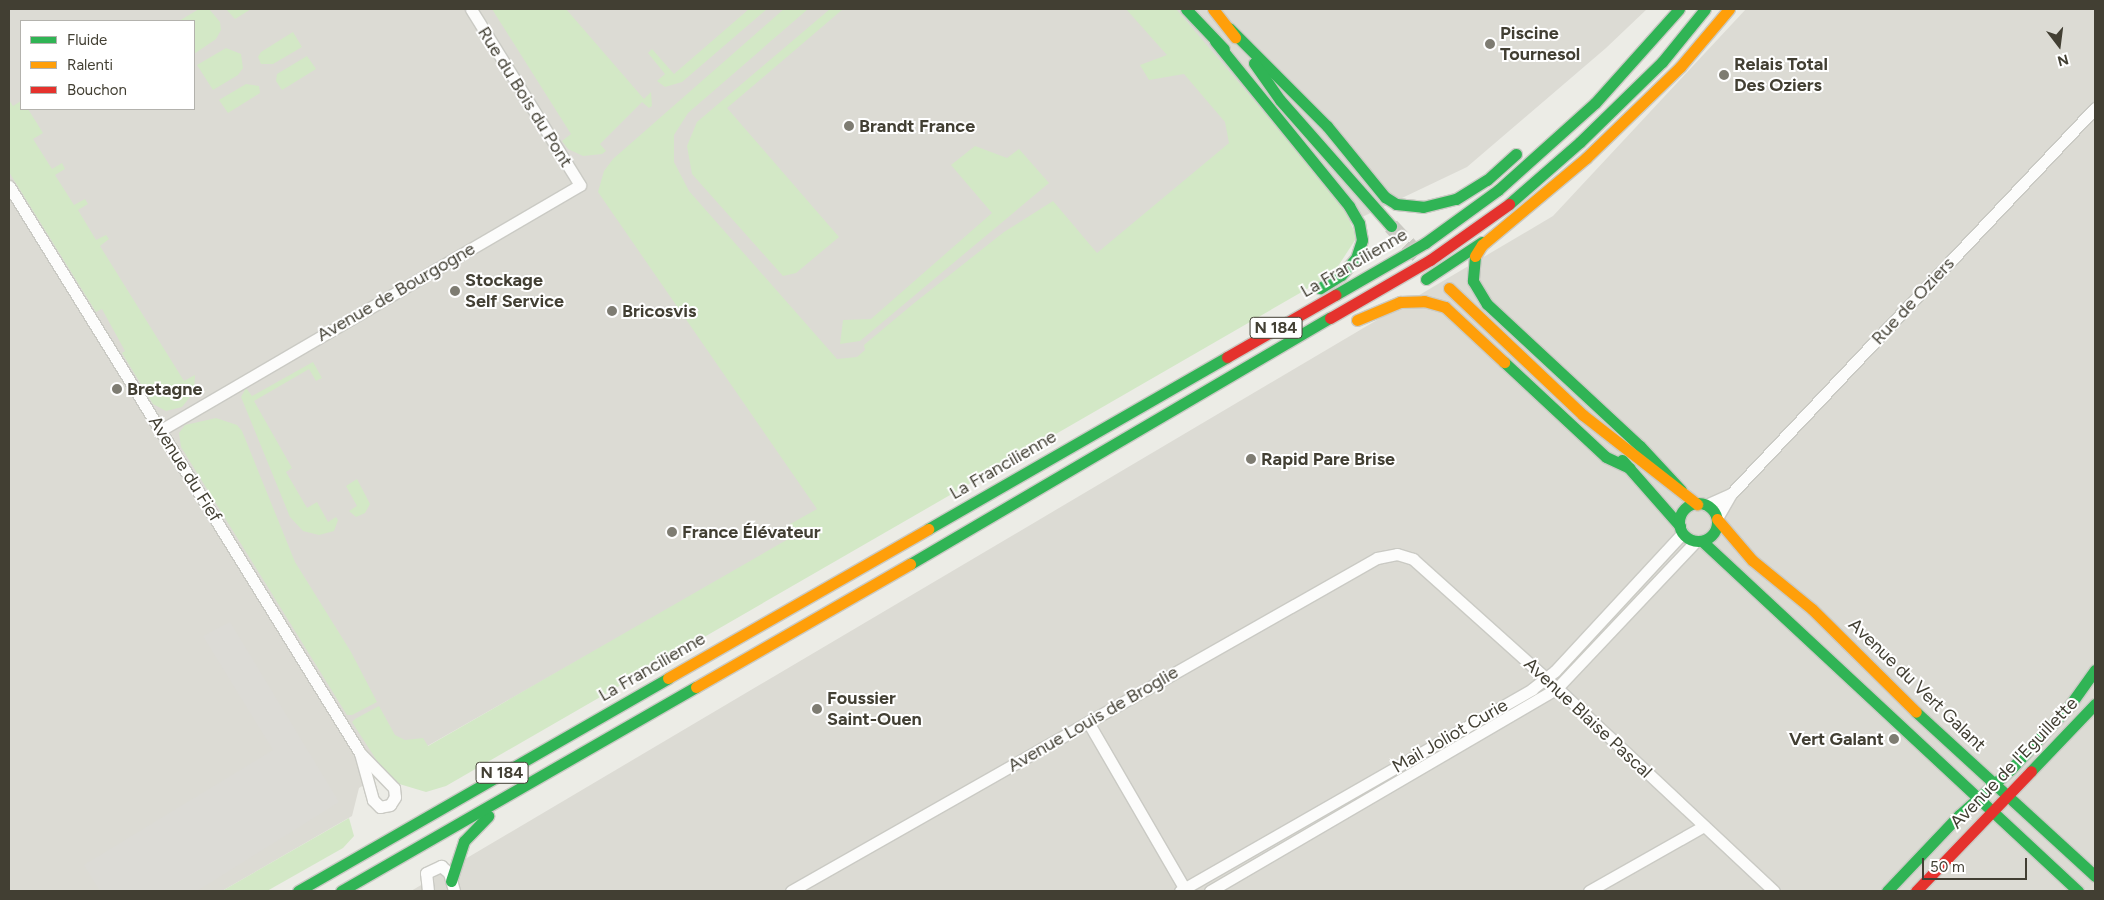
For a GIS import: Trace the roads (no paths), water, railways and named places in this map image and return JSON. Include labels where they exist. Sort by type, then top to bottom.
[{"type":"main road","points":[[1186,9],[1215,41],[1280,100]]},
{"type":"main road","points":[[1213,9],[1229,28],[1280,100],[1391,226]]},
{"type":"main road","points":[[1595,83],[1675,9]]},
{"type":"main road","name":"La Francilienne","points":[[298,891],[1424,242],[1498,190],[1595,103],[1679,9]]},
{"type":"main road","name":"La Francilienne","points":[[341,891],[942,546],[1430,260],[1508,204],[1580,142],[1662,62],[1705,9]]},
{"type":"main road","points":[[1681,490],[1640,446],[1487,304],[1475,288],[1472,274],[1473,260],[1482,246],[1586,158],[1680,67],[1729,9]]},
{"type":"main road","points":[[1229,28],[1327,126],[1385,197],[1396,204],[1424,207],[1456,199],[1486,180],[1526,146]]},
{"type":"main road","points":[[1215,41],[1248,86],[1349,206],[1359,223],[1362,240],[1356,258],[1341,275],[1308,296]]},
{"type":"main road","points":[[1496,233],[1436,274],[1353,322],[1400,302],[1424,301],[1446,307],[1606,457],[1630,468]]},
{"type":"main road","points":[[1449,288],[1583,415],[1682,529],[1699,541],[2078,891]]},
{"type":"main road","points":[[827,586],[1291,306]]},
{"type":"main road","points":[[942,546],[1255,377]]},
{"type":"main road","points":[[1583,415],[1717,519],[1714,533],[1699,541]]},
{"type":"main road","points":[[1682,529],[1684,511],[1701,505]]},
{"type":"main road","name":"Avenue du Vert Galant","points":[[1717,519],[1752,560],[1812,608],[1900,696],[2010,795],[2095,876]]},
{"type":"main road","name":"Avenue de l'Eguillette","points":[[1888,891],[1977,798],[1996,783],[2070,705],[2095,670]]},
{"type":"main road","name":"Avenue de l'Eguillette","points":[[1916,891],[1992,811],[2010,795],[2095,704]]},
{"type":"main road","points":[[453,886],[457,856],[478,824],[564,763]]},
{"type":"street","name":"Rue du Bois du Pont","points":[[471,9],[580,185]]},
{"type":"street","name":"Rue de Oziers","points":[[1717,519],[1732,494],[2095,108]]},
{"type":"street","name":"Avenue de Bourgogne","points":[[161,430],[580,185]]},
{"type":"street","name":"Avenue du Fief","points":[[9,186],[360,753]]},
{"type":"street","name":"Rue de Oziers","points":[[1701,505],[1732,494]]},
{"type":"street","name":"Mail Joliot Curie","points":[[1184,890],[1546,678],[1667,551],[1682,529]]},
{"type":"street","name":"Mail Joliot Curie","points":[[1210,891],[1557,688],[1699,541]]},
{"type":"street","points":[[1667,551],[1678,561]]},
{"type":"street","name":"Avenue Blaise Pascal","points":[[1397,554],[1413,559],[1557,688],[1774,891]]},
{"type":"street","name":"Avenue Louis de Broglie","points":[[792,891],[1377,558],[1397,554]]},
{"type":"street","points":[[1088,722],[1184,890]]},
{"type":"street","points":[[1589,891],[1704,826]]},
{"type":"street","points":[[428,891],[425,878],[432,868],[444,867],[453,886]]},
{"type":"tunnel","points":[[1391,226],[1420,257]]},
{"type":"place","name":"Piscine Tournesol","points":[[1490,44]]},
{"type":"place","name":"Relais Total Des Oziers","points":[[1724,75]]},
{"type":"place","name":"Brandt France","points":[[849,126]]},
{"type":"place","name":"Stockage Self Service","points":[[455,291]]},
{"type":"place","name":"Bricosvis","points":[[612,311]]},
{"type":"place","name":"Bretagne","points":[[117,389]]},
{"type":"place","name":"Rapid Pare Brise","points":[[1251,459]]},
{"type":"place","name":"France Élévateur","points":[[672,532]]},
{"type":"place","name":"Foussier Saint-Ouen","points":[[817,709]]},
{"type":"place","name":"Vert Galant","points":[[1894,739]]}]
